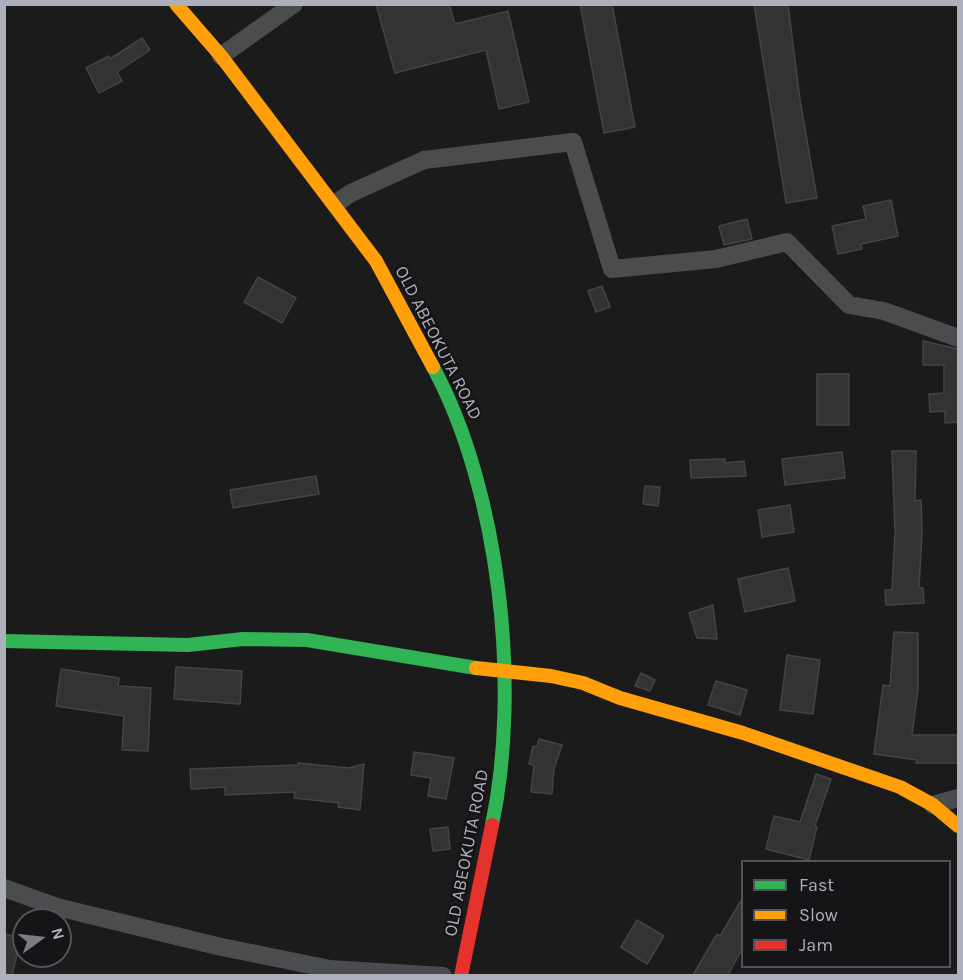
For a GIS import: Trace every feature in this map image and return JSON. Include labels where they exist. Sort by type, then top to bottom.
[{"type":"main road","name":"OLD ABEOKUTA ROAD","points":[[176,4],[221,56],[376,261],[416,331],[467,441],[496,571],[506,673],[502,778],[461,975]]},
{"type":"main road","points":[[4,641],[188,645],[243,639],[307,640],[506,673],[551,676],[583,682],[620,698],[743,733],[900,787],[933,805],[958,826]]},
{"type":"street","points":[[221,56],[294,4]]},
{"type":"street","points":[[335,204],[351,193],[424,160],[573,142],[612,269],[717,259],[787,242],[849,305],[884,311],[958,338]]},
{"type":"street","points":[[933,805],[958,798]]},
{"type":"street","points":[[4,888],[57,907],[217,946],[330,969],[443,975]]},
{"type":"building","points":[[376,4],[449,4],[455,24],[508,11],[529,102],[499,109],[486,50],[395,73]]},
{"type":"building","points":[[580,4],[612,4],[635,127],[604,133]]},
{"type":"building","points":[[754,4],[788,4],[800,100],[817,198],[786,203]]},
{"type":"building","points":[[142,38],[150,50],[117,72],[122,81],[99,93],[86,68],[109,56],[110,59]]},
{"type":"building","points":[[891,200],[898,236],[861,244],[862,249],[838,254],[832,226],[866,219],[863,206]]},
{"type":"building","points":[[747,219],[752,239],[724,245],[719,226]]},
{"type":"building","points":[[258,277],[296,298],[282,323],[244,302]]},
{"type":"building","points":[[602,286],[610,307],[596,312],[588,291]]},
{"type":"building","points":[[923,341],[958,349],[958,422],[945,423],[945,411],[930,412],[929,394],[944,393],[944,365],[923,365]]},
{"type":"building","points":[[817,374],[849,374],[849,425],[817,425]]},
{"type":"building","points":[[892,451],[916,451],[915,501],[921,500],[922,532],[919,588],[923,588],[924,603],[886,605],[885,590],[892,590],[895,532]]},
{"type":"building","points":[[842,452],[845,478],[785,485],[782,459]]},
{"type":"building","points":[[725,459],[725,463],[744,461],[746,476],[691,478],[690,460]]},
{"type":"building","points":[[316,476],[319,494],[233,508],[230,490]]},
{"type":"building","points":[[645,486],[660,487],[658,506],[643,504]]},
{"type":"building","points":[[790,505],[794,532],[762,537],[758,510]]},
{"type":"building","points":[[788,568],[795,601],[745,612],[738,579]]},
{"type":"building","points":[[713,605],[717,639],[697,638],[689,613]]},
{"type":"building","points":[[894,632],[918,633],[918,689],[912,735],[958,735],[958,763],[916,763],[917,760],[874,754],[883,685],[890,686]]},
{"type":"building","points":[[787,655],[820,660],[813,714],[780,710]]},
{"type":"building","points":[[176,667],[242,671],[240,704],[174,699]]},
{"type":"building","points":[[61,669],[119,678],[118,686],[151,688],[148,751],[122,750],[124,716],[56,706]]},
{"type":"building","points":[[641,673],[655,680],[650,691],[635,686]]},
{"type":"building","points":[[716,681],[747,690],[740,715],[708,705]]},
{"type":"building","points":[[539,739],[562,745],[554,769],[552,794],[531,792],[534,765],[529,764],[533,746],[537,747]]},
{"type":"building","points":[[414,752],[454,758],[446,799],[428,796],[431,778],[411,775]]},
{"type":"building","points":[[298,763],[349,768],[364,764],[360,810],[338,807],[339,803],[294,798],[295,792],[225,795],[225,787],[191,789],[190,769],[298,765]]},
{"type":"building","points":[[816,774],[831,779],[815,826],[817,827],[809,860],[766,849],[774,816],[800,822]]},
{"type":"building","points":[[448,827],[450,849],[433,851],[430,829]]},
{"type":"building","points":[[741,901],[741,951],[728,975],[693,975],[717,934],[720,936]]},
{"type":"building","points":[[637,920],[664,936],[647,964],[621,947]]},
{"type":"building","points":[[4,934],[12,936],[14,968],[12,975],[4,975]]},
{"type":"traffic: fast","points":[[433,367],[456,417],[475,472],[489,530],[499,591],[504,653],[504,713],[501,771],[492,825]]},
{"type":"traffic: fast","points":[[4,641],[188,645],[243,639],[307,640],[476,668]]},
{"type":"traffic: slow","points":[[176,4],[221,56],[376,261],[433,367]]},
{"type":"traffic: slow","points":[[476,668],[551,676],[583,683],[620,698],[743,733],[900,787],[933,805],[958,826]]},
{"type":"traffic: jam","points":[[461,976],[492,825]]}]
